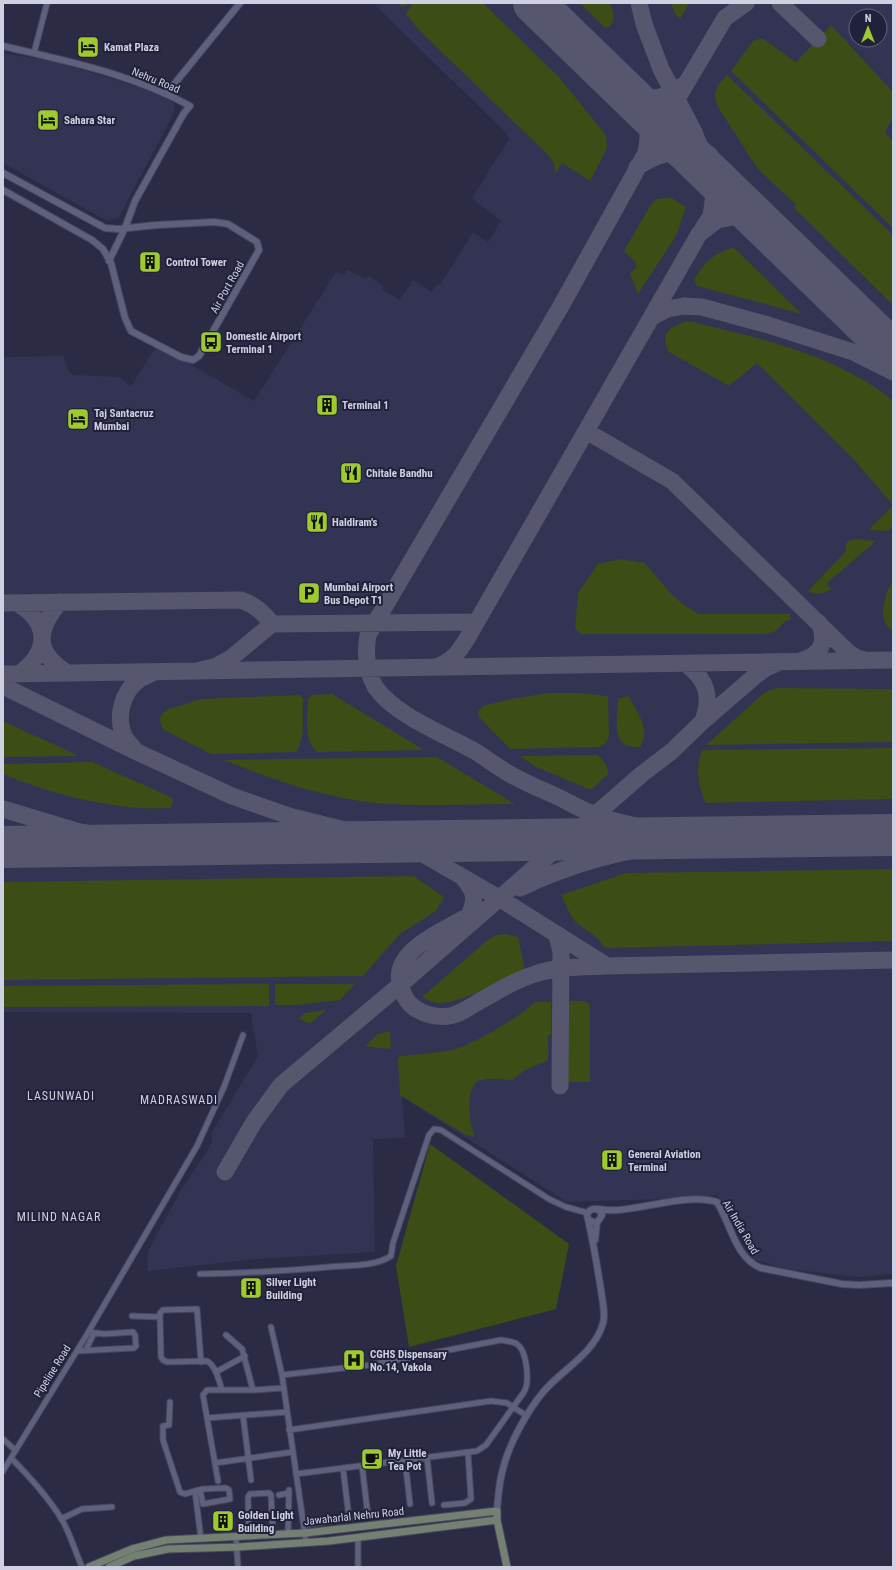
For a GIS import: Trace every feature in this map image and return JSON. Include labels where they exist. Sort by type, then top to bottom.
[{"type":"main road","points":[[497,1511],[497,1520],[506,1567]]},
{"type":"main road","name":"Jawaharlal Nehru Road","points":[[89,1567],[151,1543],[166,1540],[236,1538],[305,1533],[497,1511]]},
{"type":"main road","name":"Jawaharlal Nehru Road","points":[[109,1567],[134,1556],[168,1549],[238,1547],[358,1538],[497,1520]]},
{"type":"street","points":[[34,53],[47,3]]},
{"type":"street","points":[[167,93],[240,3]]},
{"type":"street","name":"Nehru Road","points":[[3,46],[118,76],[167,93],[190,106],[184,113],[135,201],[125,228]]},
{"type":"street","name":"Air Port Road","points":[[3,173],[105,228],[214,222],[228,224],[257,242],[259,250],[199,356],[193,360],[181,357],[132,331],[125,318],[109,261],[102,249],[92,240],[3,190]]},
{"type":"street","points":[[109,261],[125,228]]},
{"type":"street","name":"Pipeline Road","points":[[3,1471],[77,1351],[90,1334],[118,1282],[197,1146],[224,1087],[243,1035]]},
{"type":"street","points":[[200,1274],[269,1272],[356,1265],[384,1260],[391,1256],[393,1243],[429,1135],[434,1129],[441,1130],[549,1199],[566,1207],[588,1213],[604,1322],[590,1346],[574,1364],[544,1391],[527,1416],[512,1445],[503,1468],[497,1511]]},
{"type":"street","name":"Air India Road","points":[[588,1213],[591,1210],[597,1209],[618,1211],[692,1200],[710,1200],[716,1202],[719,1206],[742,1252],[748,1261],[754,1266],[842,1284],[859,1285],[893,1283]]},
{"type":"street","points":[[594,1246],[598,1221],[602,1215],[597,1209]]},
{"type":"street","name":"Air India Road","points":[[598,1221],[618,1211]]},
{"type":"street","points":[[589,1220],[593,1222],[598,1221]]},
{"type":"street","points":[[201,1362],[197,1309],[163,1310],[160,1313],[161,1357],[163,1360],[167,1362],[211,1363],[216,1372],[222,1390]]},
{"type":"street","points":[[132,1316],[160,1318]]},
{"type":"street","points":[[271,1327],[282,1375],[306,1542]]},
{"type":"street","points":[[77,1351],[134,1348],[136,1346],[134,1332],[90,1334],[86,1350]]},
{"type":"street","points":[[226,1335],[239,1345],[245,1356],[254,1390]]},
{"type":"street","points":[[282,1375],[370,1365],[501,1340],[516,1344],[520,1348],[525,1362],[527,1375],[526,1388],[486,1445],[477,1451],[296,1474]]},
{"type":"street","points":[[216,1372],[245,1356]]},
{"type":"street","points":[[218,1481],[207,1418],[204,1397],[205,1391],[283,1388]]},
{"type":"street","points":[[170,1402],[169,1424],[162,1426],[163,1440],[178,1489],[180,1492],[185,1494],[198,1490],[226,1488],[229,1490],[230,1499],[203,1504],[198,1490]]},
{"type":"street","points":[[289,1430],[491,1402],[500,1402],[513,1406],[527,1416]]},
{"type":"street","points":[[207,1418],[287,1412]]},
{"type":"street","points":[[243,1415],[250,1480]]},
{"type":"street","points":[[3,1439],[15,1450]]},
{"type":"street","points":[[215,1463],[293,1452]]},
{"type":"street","points":[[444,1505],[465,1502],[471,1499],[468,1452]]},
{"type":"street","points":[[11,1458],[49,1501],[62,1520],[82,1567]]},
{"type":"street","points":[[426,1458],[432,1503]]},
{"type":"street","points":[[405,1460],[410,1504]]},
{"type":"street","points":[[362,1466],[368,1516]]},
{"type":"street","points":[[343,1468],[349,1518]]},
{"type":"street","points":[[198,1490],[201,1539]]},
{"type":"street","points":[[279,1495],[290,1492],[288,1534]]},
{"type":"street","points":[[249,1537],[248,1497],[250,1494],[269,1493],[271,1495],[273,1535]]},
{"type":"street","points":[[62,1520],[82,1509],[112,1507]]},
{"type":"street","points":[[304,1525],[377,1514]]},
{"type":"street","points":[[236,1538],[238,1547],[238,1567]]},
{"type":"street","points":[[358,1538],[358,1567]]},
{"type":"shaded area","points":[[373,3],[893,3],[893,1274],[862,1277],[849,1276],[788,1269],[752,1259],[717,1195],[663,1199],[567,1202],[402,1097],[405,1138],[373,1139],[375,1252],[257,1259],[147,1271],[148,1251],[181,1190],[212,1143],[212,1132],[258,1056],[251,1013],[3,1012],[3,359],[5,357],[63,356],[69,372],[73,375],[119,377],[131,386],[157,345],[254,401],[336,272],[344,275],[348,270],[366,279],[368,276],[384,286],[382,289],[400,300],[413,280],[432,292],[438,284],[440,285],[473,232],[488,242],[501,221],[472,198],[509,139],[506,133]]},
{"type":"shaded area","points":[[3,53],[56,62],[166,95],[174,104],[174,113],[119,217],[107,221],[3,163]]},
{"type":"green space","points":[[399,3],[410,3],[402,7]]},
{"type":"green space","points":[[410,3],[483,3],[558,76],[606,135],[607,148],[590,181],[562,163],[554,176],[555,170],[553,161],[549,156],[418,29],[406,14],[412,7]]},
{"type":"green space","points":[[580,3],[610,3],[614,16],[613,22],[609,27],[604,27]]},
{"type":"green space","points":[[671,3],[689,3],[680,19],[675,14]]},
{"type":"green space","points":[[831,25],[848,43],[848,48],[852,48],[893,92],[893,118],[885,132],[893,142],[893,228],[731,71],[753,41],[759,39],[763,39],[796,62]]},
{"type":"green space","points":[[727,75],[893,235],[893,305],[794,208],[796,205],[757,168],[718,107],[715,93],[720,83]]},
{"type":"green space","points":[[672,198],[686,207],[676,236],[638,294],[630,274],[636,267],[636,263],[624,251],[650,206],[657,199]]},
{"type":"green space","points":[[733,247],[802,314],[697,286],[694,280],[706,263],[720,253]]},
{"type":"green space","points":[[684,322],[693,322],[737,333],[801,352],[843,369],[875,387],[890,398],[893,401],[893,505],[857,463],[757,363],[729,386],[669,352],[665,341],[667,332]]},
{"type":"green space","points":[[893,506],[893,527],[887,531],[868,530]]},
{"type":"green space","points":[[854,539],[876,541],[827,583],[832,589],[820,593],[811,593],[808,591],[846,551],[846,543]]},
{"type":"green space","points":[[620,559],[645,563],[671,594],[684,605],[699,614],[790,614],[790,620],[785,621],[776,631],[766,634],[581,634],[575,628],[578,593],[598,564]]},
{"type":"green space","points":[[893,583],[893,631],[884,621],[883,613],[888,591]]},
{"type":"green space","points":[[776,688],[893,689],[893,742],[706,745],[764,693]]},
{"type":"green space","points":[[548,693],[578,693],[608,696],[609,734],[605,743],[600,747],[510,749],[478,715],[478,711],[483,706],[511,699]]},
{"type":"green space","points":[[332,694],[424,750],[317,752],[308,735],[308,699],[312,695]]},
{"type":"green space","points":[[300,695],[303,699],[303,727],[301,740],[296,752],[211,754],[164,730],[160,722],[162,715],[166,710],[201,699]]},
{"type":"green space","points":[[627,696],[639,715],[644,728],[643,741],[640,747],[624,744],[617,733],[618,699]]},
{"type":"green space","points":[[3,721],[79,756],[3,757]]},
{"type":"green space","points":[[893,748],[893,799],[706,803],[699,784],[698,771],[702,750]]},
{"type":"green space","points":[[597,755],[605,763],[608,774],[591,790],[534,766],[520,756]]},
{"type":"green space","points":[[437,757],[515,804],[412,805],[357,801],[299,787],[224,760]]},
{"type":"green space","points":[[92,762],[171,797],[173,800],[172,806],[169,808],[142,808],[103,804],[52,792],[3,774],[3,764]]},
{"type":"green space","points":[[893,869],[893,941],[605,948],[596,937],[576,922],[561,895],[626,873]]},
{"type":"green space","points":[[414,876],[444,897],[436,911],[400,934],[363,976],[3,980],[3,882]]},
{"type":"green space","points":[[505,934],[518,937],[525,971],[482,991],[447,1003],[437,1003],[422,997],[489,939],[497,935]]},
{"type":"green space","points":[[269,984],[269,1006],[3,1007],[3,986]]},
{"type":"green space","points":[[275,984],[355,984],[340,1000],[296,1005],[275,1005]]},
{"type":"green space","points":[[565,1001],[584,1001],[589,1004],[590,1007],[590,1082],[565,1082]]},
{"type":"green space","points":[[537,1002],[551,1002],[551,1035],[548,1035],[548,1060],[524,1071],[512,1080],[488,1079],[481,1080],[476,1083],[472,1089],[469,1106],[471,1124],[475,1137],[466,1135],[400,1095],[399,1057],[447,1051],[462,1047],[495,1030]]},
{"type":"green space","points":[[326,1010],[310,1024],[299,1018],[305,1013]]},
{"type":"green space","points":[[390,1031],[391,1046],[388,1049],[365,1046],[378,1034]]},
{"type":"green space","points":[[430,1144],[569,1244],[556,1309],[409,1347],[396,1266]]},
{"type":"taxiway","points":[[639,3],[644,24],[661,69],[694,132],[710,173],[714,195],[711,216],[703,228]]},
{"type":"taxiway","points":[[661,126],[725,18],[746,3]]},
{"type":"taxiway","points":[[780,3],[818,39]]},
{"type":"taxiway","points":[[628,95],[643,98],[656,98],[669,94],[682,86]]},
{"type":"taxiway","points":[[638,104],[648,128],[646,153],[561,306],[368,635],[367,662],[370,676],[376,688],[396,708],[423,725],[478,753],[504,771],[521,780],[587,812],[611,820],[656,830],[718,838]]},
{"type":"taxiway","points":[[672,107],[671,125],[677,142]]},
{"type":"taxiway","points":[[637,167],[652,158],[664,154],[677,154],[694,158]]},
{"type":"taxiway","points":[[709,154],[735,192],[760,222]]},
{"type":"taxiway","points":[[436,667],[451,659],[462,647],[699,234],[717,220],[739,216],[760,223]]},
{"type":"taxiway","points":[[652,317],[667,309],[684,306],[702,307],[765,324],[853,352],[893,372]]},
{"type":"taxiway","points":[[586,431],[672,481],[849,653],[857,658],[865,660]]},
{"type":"taxiway","points":[[3,603],[241,600],[258,609],[272,624]]},
{"type":"taxiway","points":[[60,602],[46,622],[42,640],[44,649],[49,657],[68,673]]},
{"type":"taxiway","points":[[17,603],[36,619],[42,637],[41,647],[36,656],[19,674]]},
{"type":"taxiway","points":[[3,674],[197,671],[217,666],[231,658],[272,624],[476,622]]},
{"type":"taxiway","points":[[800,661],[807,659],[820,648],[823,637],[819,623]]},
{"type":"taxiway","points":[[197,671],[893,660]]},
{"type":"taxiway","points":[[225,1172],[254,1122],[281,1085],[400,985],[642,774],[672,751],[703,721],[755,676],[766,668],[780,662]]},
{"type":"taxiway","points":[[686,664],[699,676],[706,689],[707,704],[703,721]]},
{"type":"taxiway","points":[[135,750],[125,738],[122,730],[122,706],[129,690],[134,684],[142,678],[155,672]]},
{"type":"taxiway","points":[[3,686],[135,751],[232,796],[289,816],[357,833],[406,840]]},
{"type":"taxiway","points":[[3,809],[76,831],[129,841],[171,845]]},
{"type":"taxiway","points":[[520,888],[561,871],[603,857],[690,841]]},
{"type":"taxiway","points":[[394,843],[406,845],[416,850],[499,898],[607,966],[893,960]]},
{"type":"taxiway","points":[[464,879],[474,896],[473,905],[469,916]]},
{"type":"taxiway","points":[[463,919],[429,938],[418,946],[408,955],[402,965],[399,977],[403,993],[410,1004],[422,1012],[437,1016],[452,1016],[464,1011],[511,984],[544,971],[562,968],[607,966]]},
{"type":"taxiway","points":[[557,936],[561,952],[560,1086]]},
{"type":"runway","points":[[534,3],[893,351]]},
{"type":"runway","points":[[3,847],[893,835]]},
{"type":"place","name":"Kamat Plaza","points":[[88,47]]},
{"type":"place","name":"Sahara Star","points":[[48,120]]},
{"type":"place","name":"Control Tower","points":[[150,262]]},
{"type":"place","name":"Domestic Airport Terminal 1","points":[[211,342]]},
{"type":"place","name":"Terminal 1","points":[[327,405]]},
{"type":"place","name":"Taj Santacruz Mumbai","points":[[78,419]]},
{"type":"place","name":"Chitale Bandhu","points":[[351,473]]},
{"type":"place","name":"Haldiram's","points":[[317,522]]},
{"type":"place","name":"Mumbai Airport Bus Depot T1","points":[[309,593]]},
{"type":"place","name":"General Aviation Terminal","points":[[612,1160]]},
{"type":"place","name":"Silver Light Building","points":[[251,1288]]},
{"type":"place","name":"CGHS Dispensary No.14, Vakola","points":[[354,1360]]},
{"type":"place","name":"My Little Tea Pot","points":[[372,1459]]},
{"type":"place","name":"Golden Light Building","points":[[223,1521]]},
{"type":"district","name":"LASUNWADI","points":[[61,1096]]},
{"type":"district","name":"MADRASWADI","points":[[179,1100]]},
{"type":"district","name":"MILIND NAGAR","points":[[59,1217]]}]
